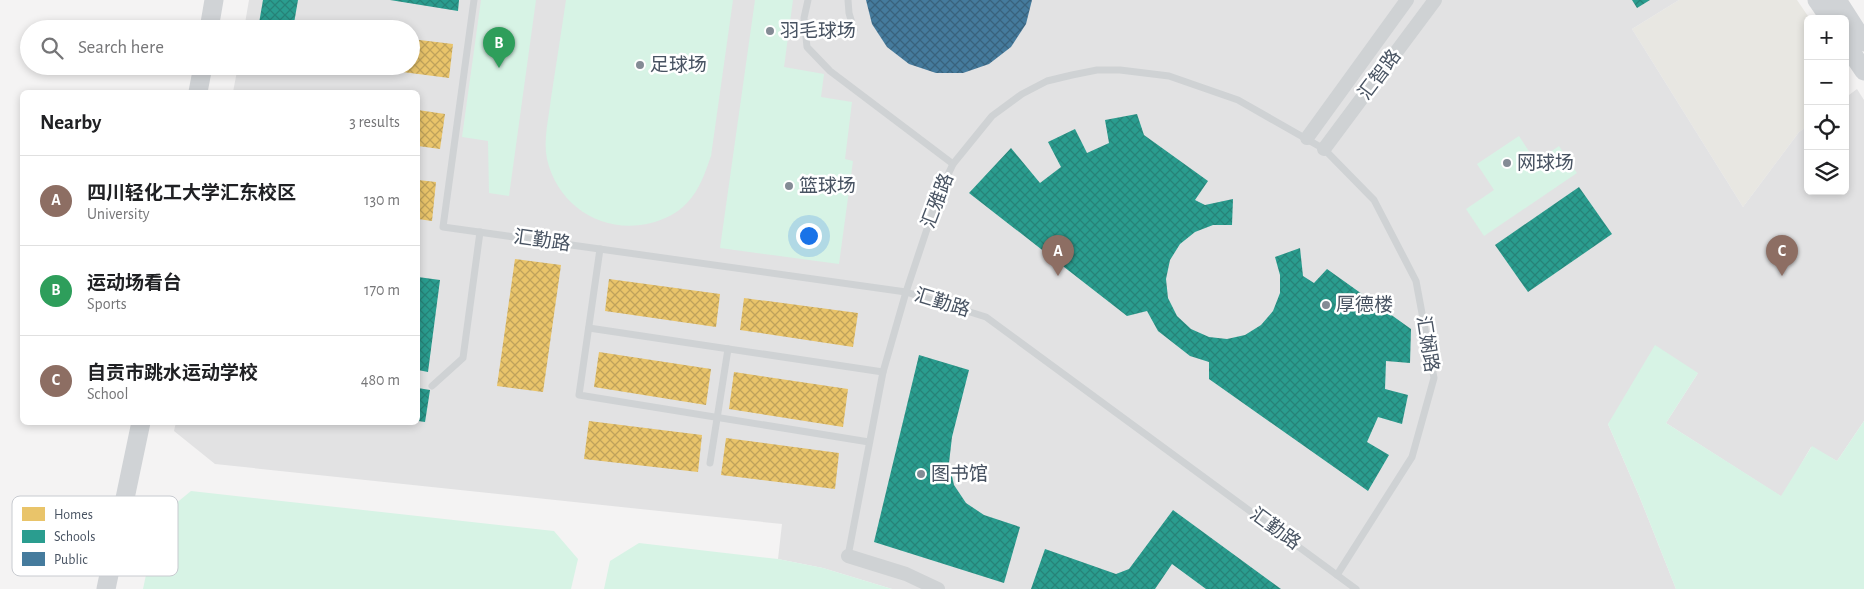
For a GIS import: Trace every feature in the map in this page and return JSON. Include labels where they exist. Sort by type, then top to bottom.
[{"type":"main road","points":[[211,20],[214,0]]},
{"type":"main road","points":[[1817,0],[1827,15]]},
{"type":"main road","points":[[1837,0],[1864,42]]},
{"type":"main road","points":[[1849,49],[1864,71]]},
{"type":"main road","points":[[198,90],[201,75]]},
{"type":"main road","points":[[125,496],[140,425]]},
{"type":"main road","points":[[106,589],[109,576]]},
{"type":"street","name":"汇智路","points":[[1307,138],[1407,0]]},
{"type":"street","name":"汇智路","points":[[1324,149],[1435,0]]},
{"type":"street","name":"汇雅路","points":[[848,556],[906,574],[938,589]]},
{"type":"lane","name":"汇勤路","points":[[474,0],[443,226],[906,292],[986,317],[1356,589]]},
{"type":"lane","points":[[808,0],[804,18],[808,48],[830,71],[953,164]]},
{"type":"lane","points":[[848,0],[848,13],[854,30]]},
{"type":"lane","name":"汇雅路","points":[[848,556],[883,372],[906,292],[938,196],[953,164],[992,116],[1022,94],[1047,81],[1097,70],[1120,70],[1170,76],[1238,100],[1324,149]]},
{"type":"lane","name":"汇娴路","points":[[1324,149],[1374,200],[1416,281],[1434,378],[1412,457],[1337,575]]},
{"type":"lane","points":[[432,386],[463,358],[480,232]]},
{"type":"lane","points":[[600,249],[579,395],[869,442]]},
{"type":"lane","points":[[589,328],[883,372]]},
{"type":"lane","points":[[710,463],[728,349]]},
{"type":"shaded area","points":[[249,0],[1679,0],[1632,29],[1743,207],[1799,132],[1804,129],[1804,195],[1849,195],[1849,95],[1857,89],[1864,100],[1864,421],[1837,461],[1811,447],[1782,497],[1666,423],[1698,373],[1608,424],[1676,589],[892,589],[823,568],[778,559],[782,524],[215,464],[174,431],[175,425],[420,425],[420,90],[233,90],[236,75],[420,75],[420,20],[246,20]]},
{"type":"shaded area","points":[[1679,0],[1797,0],[1807,15],[1804,15],[1804,129],[1799,132],[1743,207],[1632,29]]},
{"type":"green space","points":[[481,0],[536,0],[509,196],[489,193],[488,141],[462,137]]},
{"type":"green space","name":"足球场","points":[[566,0],[733,0],[711,156],[702,181],[692,198],[675,213],[665,218],[633,226],[616,225],[600,221],[572,204],[561,191],[553,176],[547,159],[546,136]]},
{"type":"green space","points":[[755,0],[793,0],[784,67],[824,74],[821,97],[852,102],[845,159],[853,161],[839,264],[720,248]]},
{"type":"green space","points":[[1519,136],[1536,162],[1559,146],[1577,173],[1484,236],[1466,209],[1494,190],[1477,164]]},
{"type":"green space","points":[[1655,345],[1698,373],[1666,423],[1781,496],[1812,446],[1837,461],[1864,421],[1864,589],[1676,589],[1608,424]]},
{"type":"green space","points":[[191,491],[554,531],[578,559],[571,589],[143,589],[146,576],[178,576],[178,502]]},
{"type":"green space","points":[[639,543],[778,559],[823,568],[892,589],[604,589],[610,561]]},
{"type":"building: Homes","points":[[420,40],[453,44],[449,78],[420,74]]},
{"type":"building: Homes","points":[[420,110],[445,114],[440,149],[420,146]]},
{"type":"building: Homes","points":[[420,180],[436,182],[432,221],[420,219]]},
{"type":"building: Homes","points":[[515,259],[561,265],[543,392],[497,386]]},
{"type":"building: Homes","points":[[609,279],[720,294],[716,327],[605,311]]},
{"type":"building: Homes","points":[[744,298],[858,313],[853,347],[740,330]]},
{"type":"building: Homes","points":[[599,352],[711,369],[706,405],[594,387]]},
{"type":"building: Homes","points":[[734,372],[848,389],[843,427],[729,409]]},
{"type":"building: Homes","points":[[589,421],[702,435],[698,472],[584,459]]},
{"type":"building: Homes","points":[[726,438],[839,453],[835,489],[721,475]]},
{"type":"building: Schools","points":[[263,0],[298,0],[295,20],[260,20]]},
{"type":"building: Schools","points":[[390,0],[459,0],[458,11]]},
{"type":"building: Schools","points":[[1632,0],[1650,0],[1637,8]]},
{"type":"building: Schools","name":"厚德楼","points":[[1137,114],[1144,135],[1208,181],[1195,200],[1205,205],[1233,199],[1232,225],[1213,225],[1195,232],[1180,244],[1170,260],[1166,279],[1168,298],[1177,316],[1191,329],[1209,337],[1227,339],[1245,335],[1261,325],[1273,311],[1280,293],[1280,275],[1275,257],[1300,248],[1303,276],[1314,283],[1327,269],[1411,329],[1410,363],[1386,361],[1385,389],[1408,395],[1402,424],[1378,417],[1367,442],[1389,455],[1368,491],[1209,379],[1209,362],[1190,356],[1158,331],[1147,311],[1127,316],[969,193],[1011,148],[1040,183],[1061,167],[1048,142],[1075,129],[1087,153],[1109,143],[1105,120]]},
{"type":"building: Schools","points":[[1579,187],[1612,234],[1528,292],[1495,245]]},
{"type":"building: Schools","points":[[420,277],[440,280],[428,372],[420,370]]},
{"type":"building: Schools","name":"图书馆","points":[[919,355],[969,370],[952,437],[949,463],[954,485],[966,503],[984,515],[1020,527],[1004,583],[874,542]]},
{"type":"building: Schools","points":[[420,388],[430,390],[425,422],[420,421]]},
{"type":"building: Schools","points":[[1173,510],[1281,589],[1206,589],[1172,564],[1155,589],[1031,589],[1045,549],[1116,574],[1129,569]]},
{"type":"building: Public","points":[[866,0],[1032,0],[1026,24],[1011,47],[989,64],[963,73],[936,73],[909,64],[887,47],[872,24]]},
{"type":"place","name":"羽毛球场","points":[[770,31]]},
{"type":"place","name":"足球场","points":[[640,65]]},
{"type":"place","name":"运动场看台","points":[[499,68]]},
{"type":"place","name":"网球场","points":[[1507,163]]},
{"type":"place","name":"篮球场","points":[[789,186]]},
{"type":"place","name":"四川轻化工大学汇东校区","points":[[1058,276]]},
{"type":"place","name":"自贡市跳水运动学校","points":[[1782,276]]},
{"type":"place","name":"厚德楼","points":[[1326,305]]},
{"type":"place","name":"图书馆","points":[[921,474]]}]
